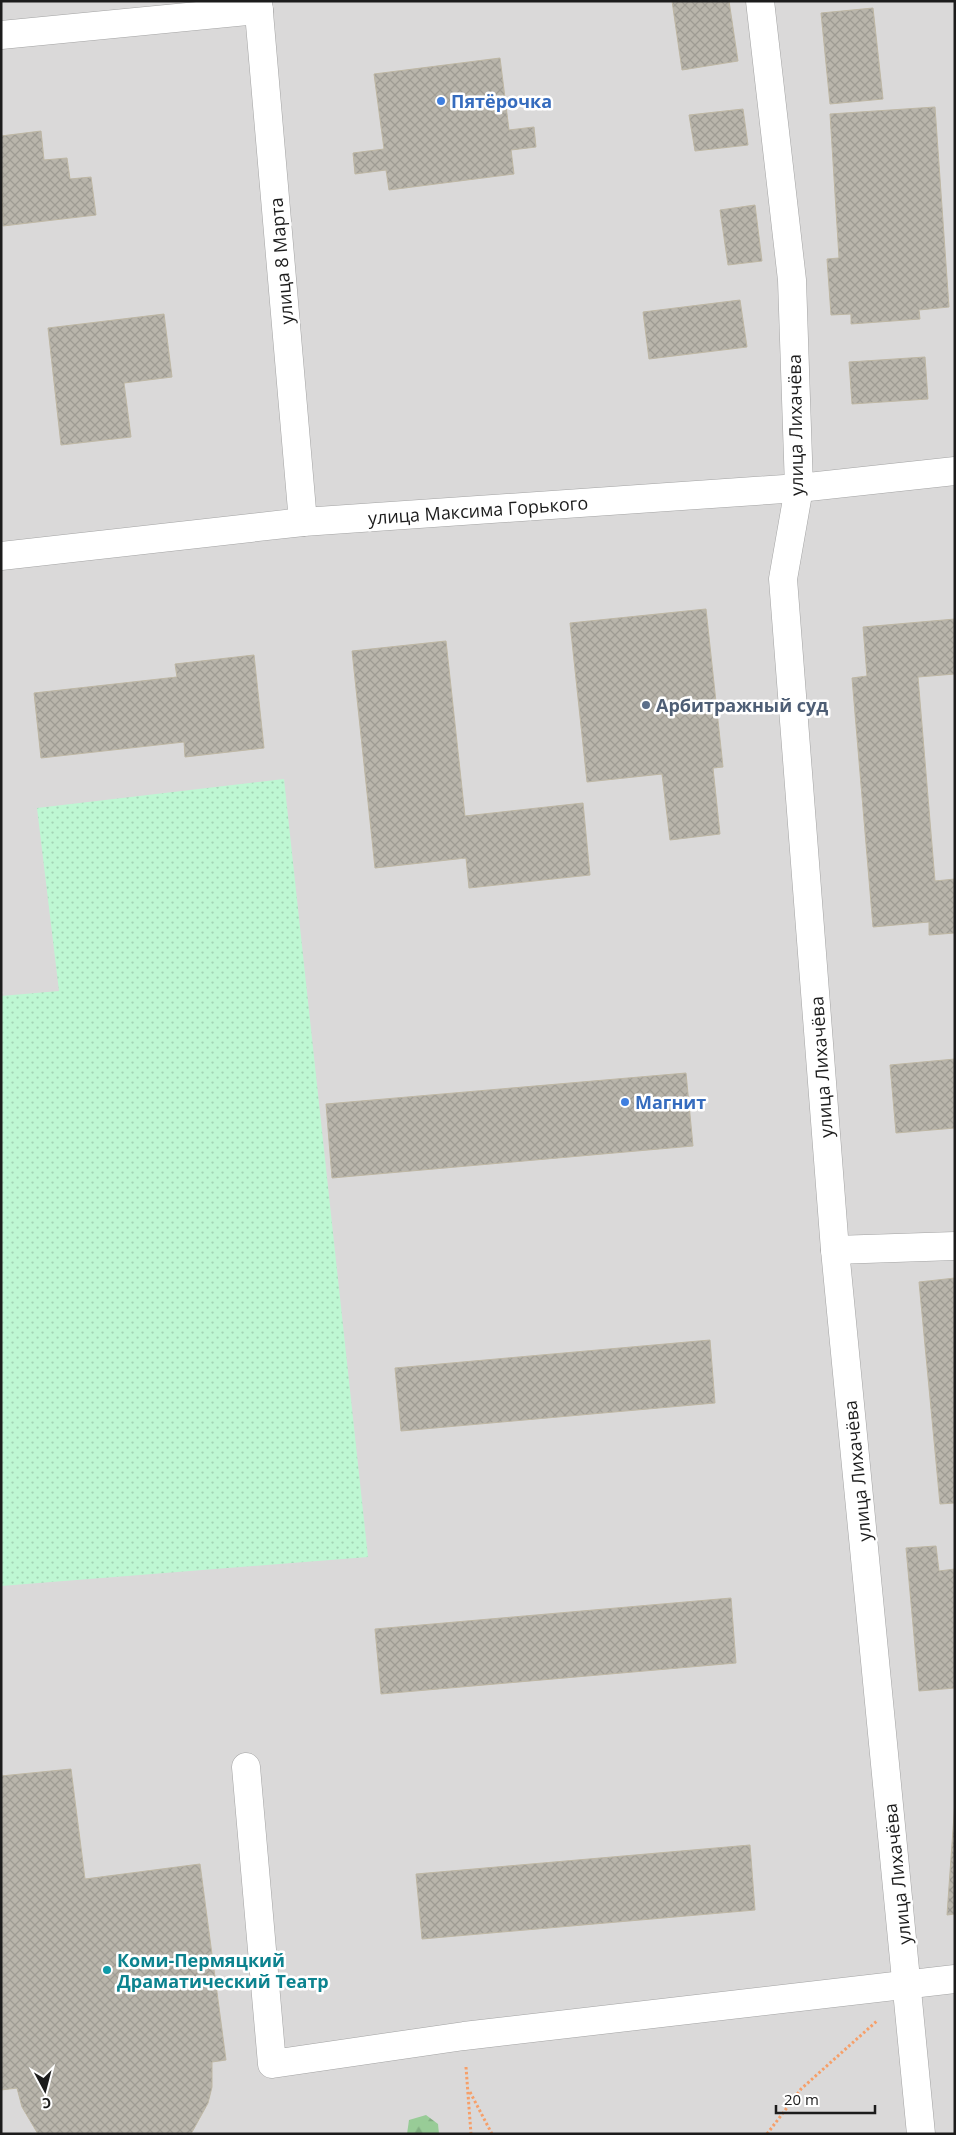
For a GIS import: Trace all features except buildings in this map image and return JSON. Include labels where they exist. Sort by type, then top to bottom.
[{"type":"street","name":"улица Лихачёва","points":[[760,1],[792,280],[799,488],[783,579],[835,1250],[908,1984],[921,2134]]},
{"type":"street","points":[[1,35],[259,5]]},
{"type":"street","name":"улица 8 Марта","points":[[259,5],[303,522]]},
{"type":"street","name":"улица Максима Горького","points":[[1,556],[303,522],[799,488],[955,471]]},
{"type":"street","points":[[835,1250],[955,1246]]},
{"type":"street","points":[[246,1767],[272,2064],[464,2036],[955,1980]]},
{"type":"path","points":[[767,2134],[800,2089],[877,2021],[908,1984]]},
{"type":"path","points":[[464,2036],[471,2134]]},
{"type":"path","points":[[468,2089],[492,2134]]},
{"type":"shaded area","points":[[1,1],[955,1],[955,2134],[1,2134]]},
{"type":"green space","points":[[284,779],[368,1557],[1,1586],[1,996],[59,991],[37,808]]},
{"type":"green space","points":[[426,2115],[438,2124],[439,2134],[407,2134],[409,2120]]},
{"type":"place","name":"Пятёрочка","points":[[441,101]]},
{"type":"place","name":"Арбитражный суд","points":[[646,705]]},
{"type":"place","name":"Магнит","points":[[625,1102]]},
{"type":"place","name":"Коми-Пермяцкий Драматический Театр","points":[[107,1970]]}]
